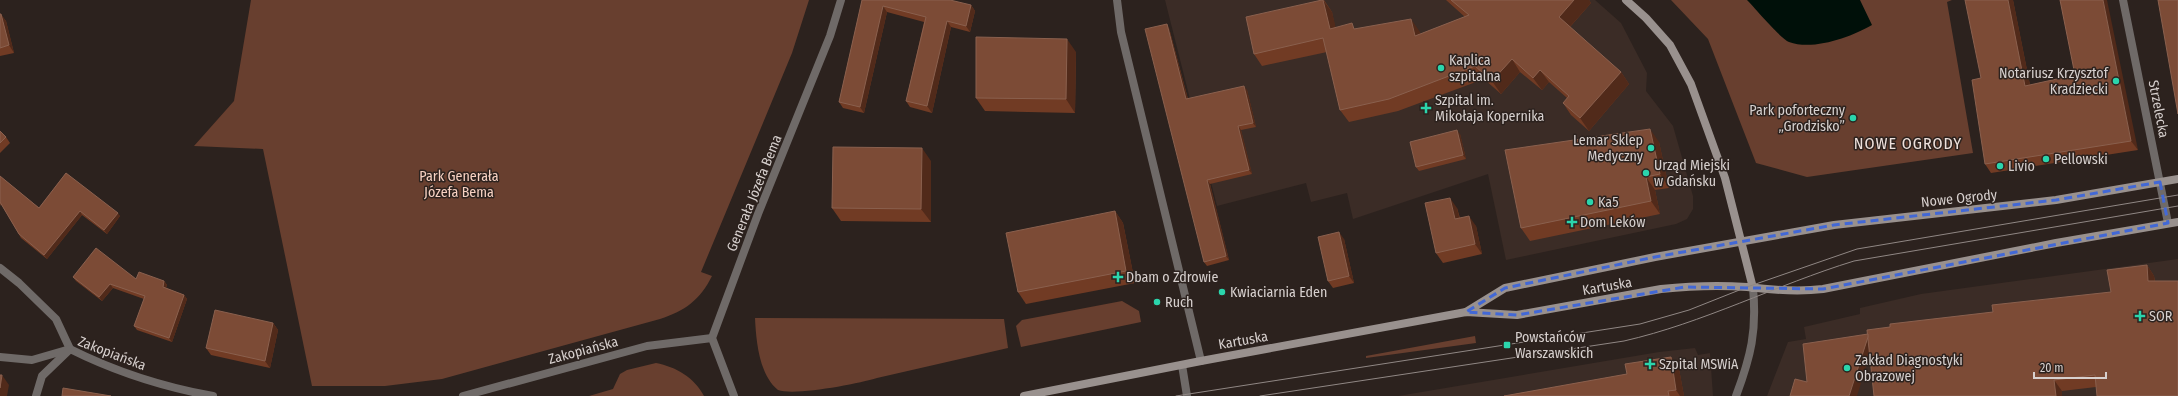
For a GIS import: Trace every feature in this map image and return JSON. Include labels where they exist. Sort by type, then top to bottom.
[{"type":"main road","points":[[1626,0],[1646,18],[1670,45],[1691,84],[1725,178],[1753,288],[1806,291],[1823,289],[2042,245],[2178,222]]},
{"type":"main road","name":"Nowe Ogrody","points":[[1742,241],[1834,225],[2056,200],[2178,179]]},
{"type":"main road","name":"Kartuska","points":[[1466,312],[1505,288],[1655,257],[1742,241]]},
{"type":"main road","name":"Kartuska","points":[[1024,396],[1201,361],[1466,312],[1517,315],[1662,289],[1685,287],[1753,288]]},
{"type":"street","name":"Generała Józefa Bema","points":[[712,338],[758,214],[830,36],[841,0]]},
{"type":"street","points":[[1117,0],[1121,32],[1201,361]]},
{"type":"street","name":"Strzelecka","points":[[2123,0],[2168,223]]},
{"type":"street","points":[[0,268],[19,283],[56,319],[70,349],[42,376],[36,396]]},
{"type":"street","points":[[1736,396],[1749,362],[1753,344],[1753,288]]},
{"type":"street","name":"Zakopiańska","points":[[463,396],[647,346],[712,338]]},
{"type":"street","points":[[712,338],[734,396]]},
{"type":"street","name":"Zakopiańska","points":[[0,357],[32,360],[70,349],[97,362],[154,383],[213,396]]},
{"type":"street","points":[[1182,365],[1187,396]]},
{"type":"highlighted area","points":[[2160,182],[2168,223],[1823,289],[1685,287],[1517,315],[1466,312],[1505,288],[1655,257],[1834,225],[2056,200]]},
{"type":"shaded area","name":"Szpital im. Mikołaja Kopernika","points":[[1165,0],[1595,0],[1621,23],[1647,73],[1646,91],[1673,126],[1693,196],[1693,209],[1687,219],[1676,224],[1506,260],[1488,174],[1353,219],[1347,193],[1311,202],[1306,183],[1217,206]]},
{"type":"shaded area","points":[[1747,0],[1860,0],[1872,25],[1854,34],[1820,44],[1809,45],[1789,42],[1774,30]]},
{"type":"shaded area","points":[[2178,259],[2178,396],[1767,396],[1788,342],[1806,339],[1804,327],[1860,314],[1860,308],[1921,294]]},
{"type":"shaded area","name":"Szpital MSWiA","points":[[1695,348],[1698,355],[1710,353],[1713,396],[1398,396],[1659,352]]},
{"type":"green space","name":"Park Generała Józefa Bema","points":[[251,0],[809,0],[792,53],[701,272],[712,276],[702,292],[691,304],[669,316],[660,319],[442,379],[385,386],[312,386],[263,149],[194,146],[234,101]]},
{"type":"green space","name":"Park poforteczny „Grodzisko”","points":[[1671,0],[1952,0],[1947,2],[1973,153],[1807,177],[1756,163],[1708,39]]},
{"type":"green space","points":[[1122,301],[1139,311],[1141,322],[1021,347],[1016,326],[1022,320]]},
{"type":"green space","points":[[755,318],[1004,319],[1008,348],[855,383],[798,392],[786,391],[778,390],[767,376],[760,357],[756,336]]},
{"type":"green space","points":[[1475,336],[1476,343],[1366,358],[1366,356]]},
{"type":"green space","points":[[656,363],[671,367],[690,378],[704,396],[589,396],[613,389],[620,374],[627,370]]},
{"type":"building","points":[[862,0],[950,0],[971,5],[966,26],[947,21],[927,106],[906,101],[926,17],[883,6],[860,107],[839,102]]},
{"type":"building","points":[[1323,0],[1330,29],[1352,23],[1354,29],[1411,19],[1415,36],[1469,15],[1451,0],[1574,0],[1559,17],[1621,72],[1580,118],[1563,103],[1569,96],[1540,70],[1533,78],[1512,59],[1492,81],[1475,66],[1389,99],[1340,110],[1323,38],[1254,54],[1246,17]]},
{"type":"building","points":[[1965,0],[2008,0],[2025,86],[2075,75],[2060,0],[2103,0],[2131,141],[1985,164],[1972,80],[1981,78]]},
{"type":"building","points":[[2158,0],[2178,0],[2178,114]]},
{"type":"building","points":[[0,14],[9,45],[0,48]]},
{"type":"building","points":[[1167,24],[1186,99],[1244,86],[1253,123],[1238,126],[1249,170],[1207,180],[1226,256],[1204,262],[1145,29]]},
{"type":"building","points":[[976,37],[1067,39],[1066,99],[976,98]]},
{"type":"building","name":"Ka5","points":[[1650,129],[1660,174],[1646,177],[1651,201],[1521,228],[1505,150]]},
{"type":"building","points":[[1457,130],[1463,155],[1416,167],[1410,142]]},
{"type":"building","points":[[0,131],[6,137],[0,143]]},
{"type":"building","points":[[833,147],[922,148],[921,209],[832,208]]},
{"type":"building","points":[[66,173],[118,213],[104,230],[80,211],[44,255],[19,234],[0,202],[0,176],[39,208]]},
{"type":"building","points":[[1450,198],[1455,219],[1469,216],[1475,244],[1436,253],[1425,203]]},
{"type":"building","points":[[1115,211],[1126,271],[1018,292],[1006,233]]},
{"type":"building","points":[[1339,232],[1349,276],[1328,281],[1318,237]]},
{"type":"building","points":[[96,248],[136,279],[139,272],[164,281],[163,287],[184,295],[169,338],[134,326],[145,296],[110,284],[99,297],[73,277]]},
{"type":"building","points":[[2147,265],[2148,281],[2178,281],[2178,396],[2097,396],[2095,375],[2054,380],[2056,396],[1874,396],[1867,330],[1890,327],[1890,324],[1993,312],[1992,305],[2111,292],[2107,270]]},
{"type":"building","points":[[215,310],[273,323],[265,361],[206,348]]},
{"type":"building","name":"Zakład Diagnostyki Obrazowej","points":[[1868,334],[1849,396],[1790,396],[1795,379],[1807,382],[1803,344]]},
{"type":"building","points":[[1671,357],[1676,390],[1668,391],[1669,396],[1504,396],[1627,374],[1625,364]]},
{"type":"building","points":[[0,375],[2,375],[0,388]]},
{"type":"building","points":[[63,388],[111,396],[62,396]]},
{"type":"tram line","points":[[1176,396],[1640,324],[1689,310],[1747,287],[1857,249],[2178,195]]},
{"type":"tram line","points":[[1260,396],[1624,341],[1711,314],[1796,281],[1854,261],[2178,206]]},
{"type":"place","name":"Kaplica szpitalna","points":[[1441,68]]},
{"type":"place","name":"Notariusz Krzysztof Kradziecki","points":[[2116,81]]},
{"type":"place","name":"Szpital im. Mikołaja Kopernika","points":[[1426,108]]},
{"type":"place","name":"Park poforteczny „Grodzisko”","points":[[1853,118]]},
{"type":"place","name":"Lemar Sklep Medyczny","points":[[1651,148]]},
{"type":"place","name":"Pellowski","points":[[2046,159]]},
{"type":"place","name":"Livio","points":[[2000,166]]},
{"type":"place","name":"Urząd Miejski w Gdańsku","points":[[1646,173]]},
{"type":"place","name":"Ka5","points":[[1590,202]]},
{"type":"place","name":"Dom Leków","points":[[1572,222]]},
{"type":"place","name":"Dbam o Zdrowie","points":[[1118,277]]},
{"type":"place","name":"Kwiaciarnia Eden","points":[[1222,292]]},
{"type":"place","name":"Ruch","points":[[1157,302]]},
{"type":"place","name":"SOR","points":[[2140,316]]},
{"type":"place","name":"Powstańców Warszawskich","points":[[1507,345]]},
{"type":"place","name":"Szpital MSWiA","points":[[1650,364]]},
{"type":"place","name":"Zakład Diagnostyki Obrazowej","points":[[1847,368]]},
{"type":"district","name":"NOWE OGRODY","points":[[1908,143]]}]
